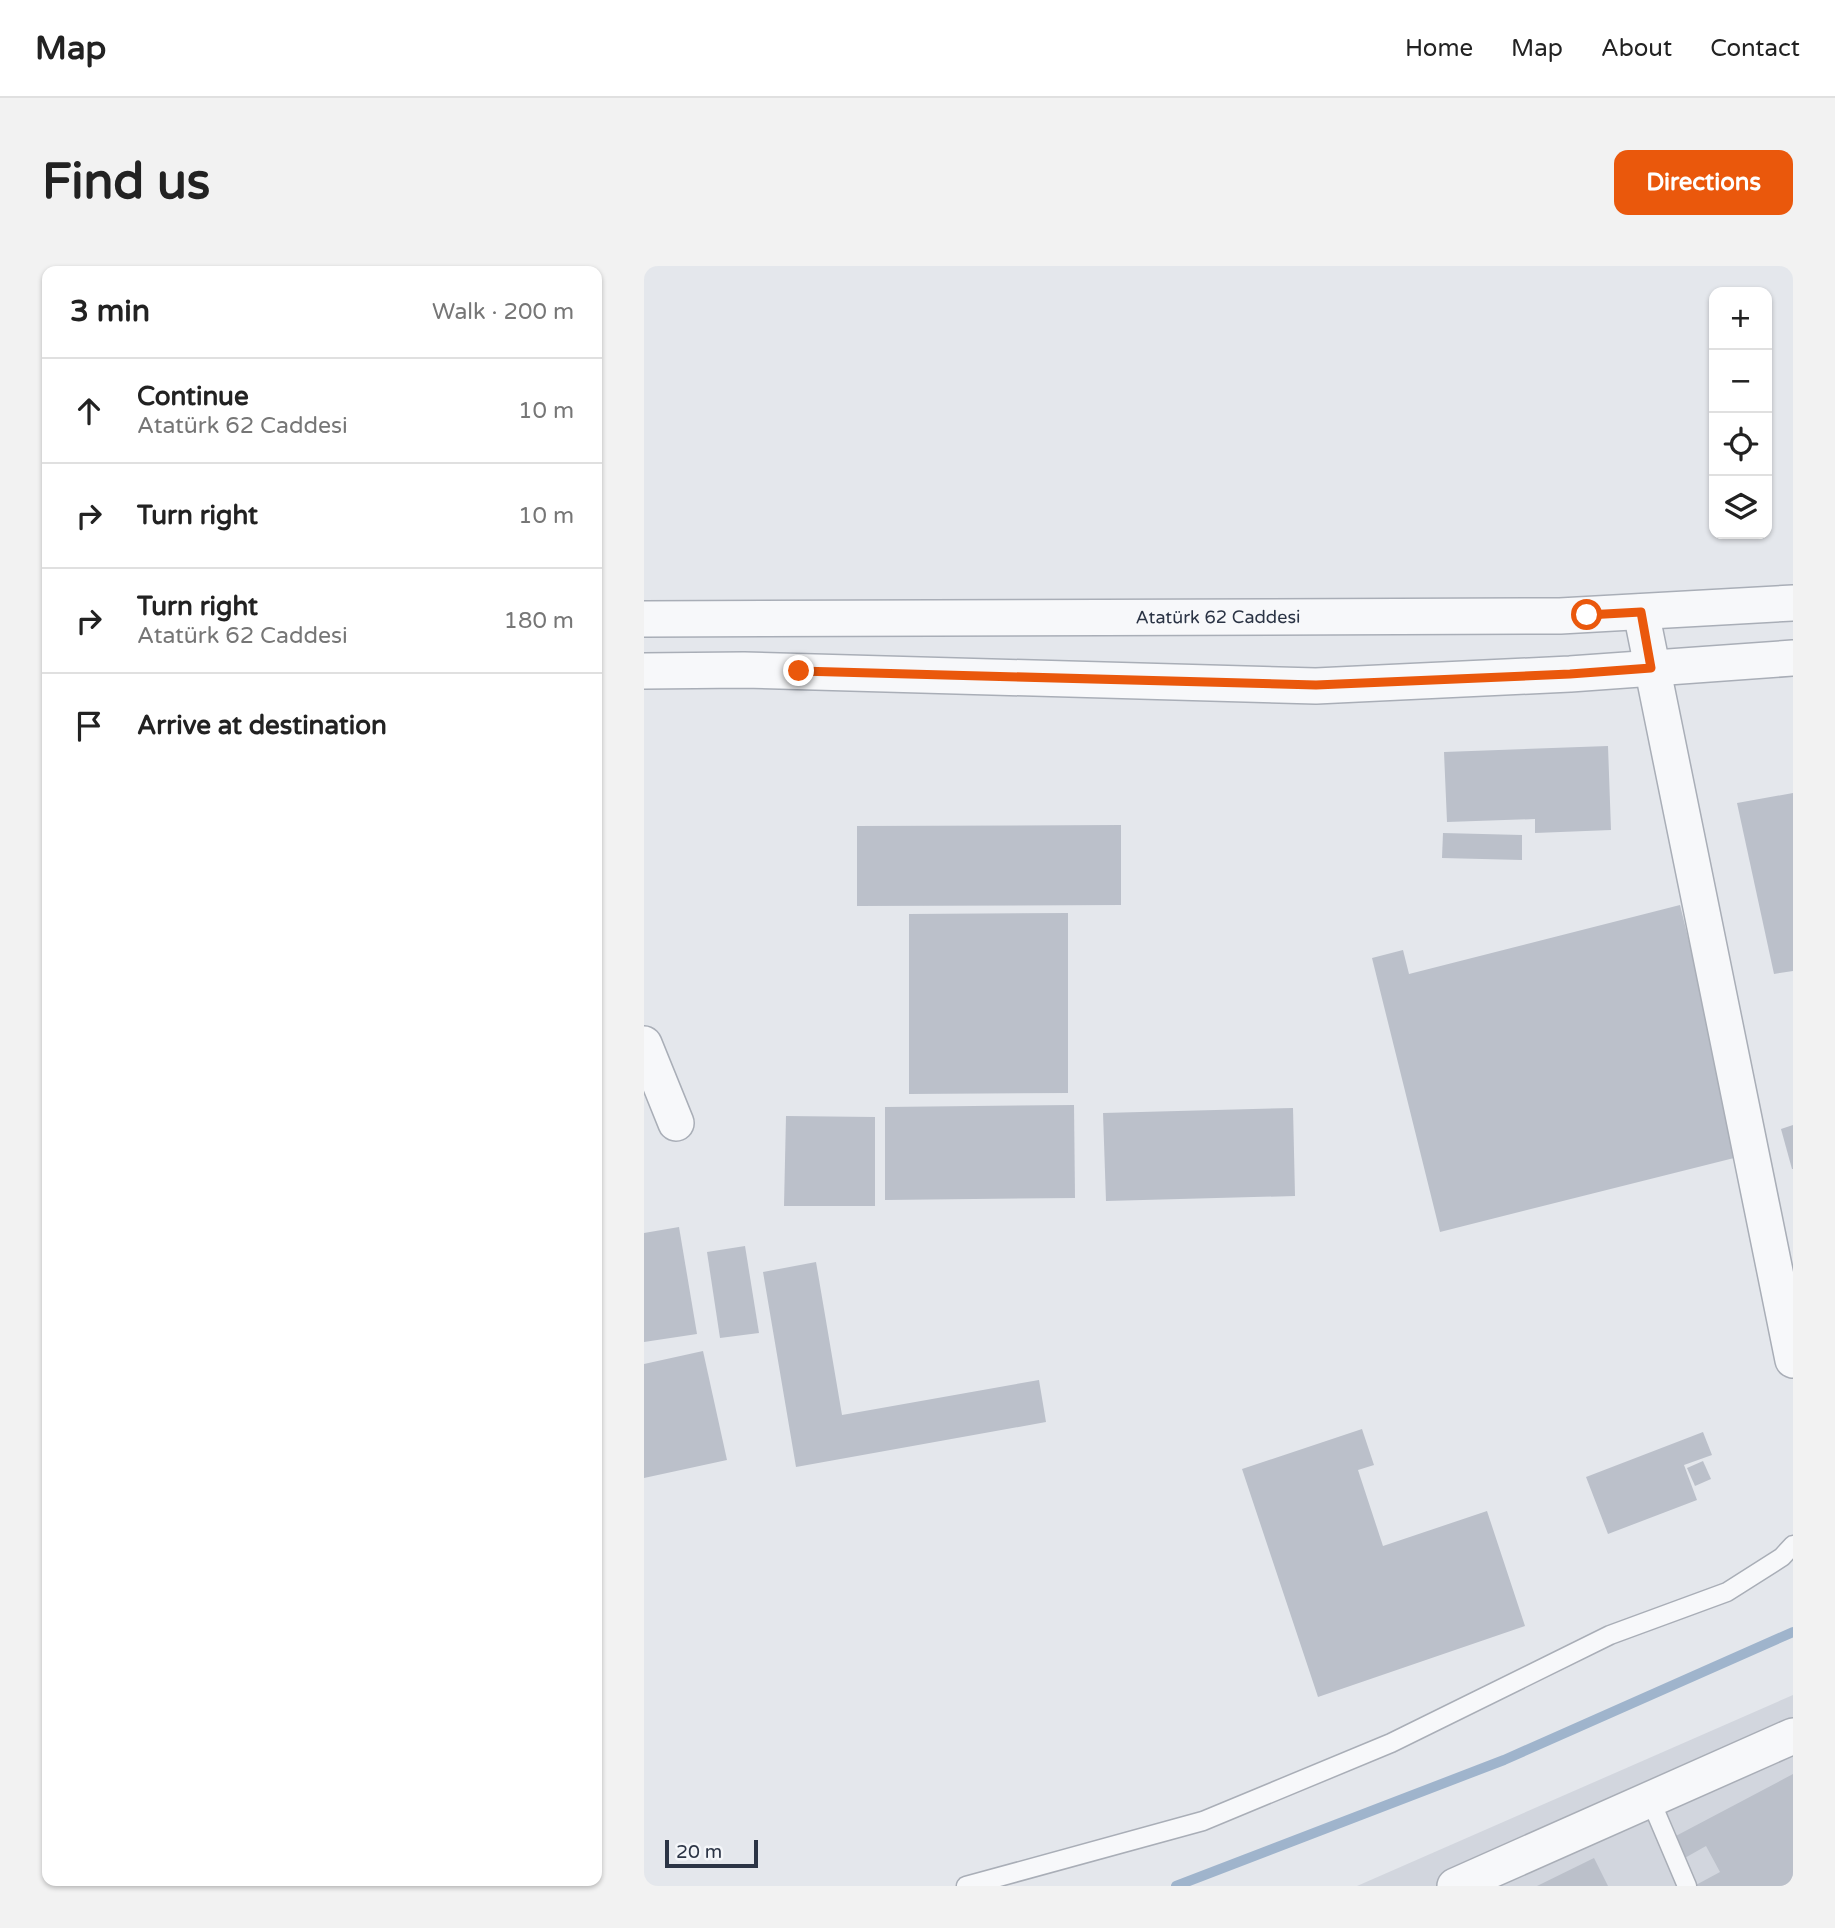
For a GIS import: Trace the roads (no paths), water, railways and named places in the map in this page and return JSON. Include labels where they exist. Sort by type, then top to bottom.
[{"type":"street","name":"Atatürk 62 Caddesi","points":[[644,619],[1560,616],[1793,603]]},
{"type":"street","points":[[1641,612],[1793,1360]]},
{"type":"street","points":[[644,671],[744,670],[1316,685],[1570,674],[1793,658]]},
{"type":"street","points":[[644,1045],[676,1123]]},
{"type":"street","points":[[1455,1886],[1793,1736]]},
{"type":"lane","points":[[966,1886],[1203,1821],[1391,1743],[1610,1635],[1727,1592],[1782,1557],[1793,1545]]},
{"type":"lane","points":[[1650,1799],[1687,1886]]},
{"type":"waterway","points":[[1176,1886],[1504,1760],[1793,1632]]}]
